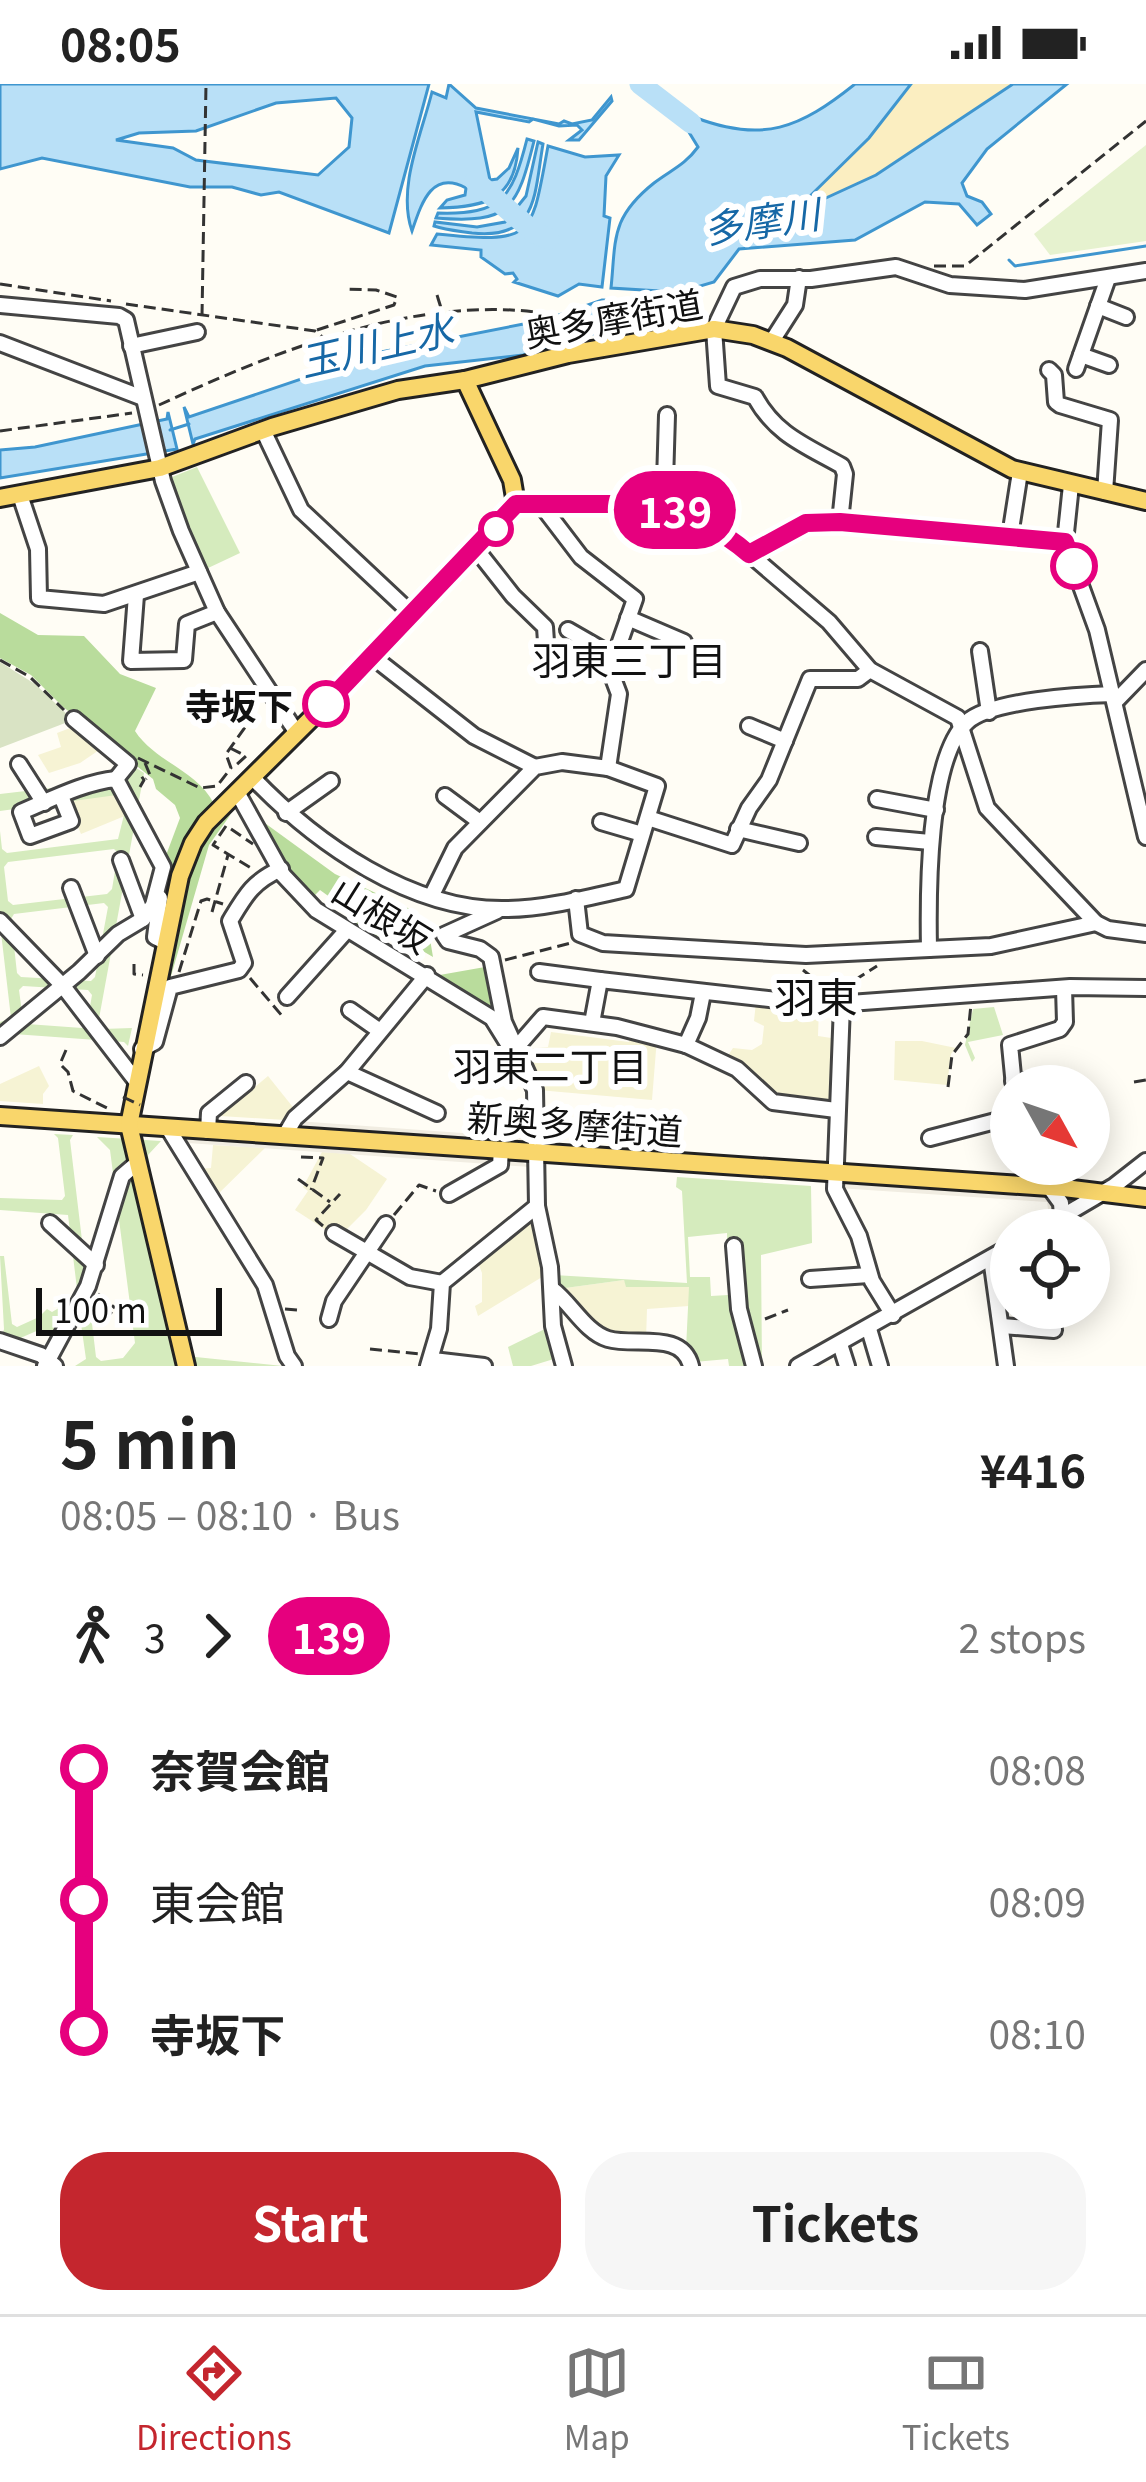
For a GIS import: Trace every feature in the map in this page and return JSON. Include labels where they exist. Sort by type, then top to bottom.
[{"type":"main road","name":"奥多摩街道","points":[[0,499],[159,460],[398,389],[465,380],[568,354],[714,329],[772,341],[1020,472],[1146,501]]},
{"type":"main road","points":[[186,1366],[128,1125],[180,876],[206,823],[240,798],[250,764],[297,733],[516,504],[512,480],[465,380]]},
{"type":"main road","name":"新奥多摩街道","points":[[0,1116],[1146,1198]]},
{"type":"street","points":[[840,522],[842,466],[779,430],[755,397],[718,386],[714,329],[730,292],[739,284],[896,267],[950,285],[1025,290],[1146,271]]},
{"type":"street","points":[[772,341],[795,305],[799,278]]},
{"type":"street","points":[[1108,278],[1078,362],[1109,365]]},
{"type":"street","points":[[0,305],[126,320],[159,460],[199,572],[217,612],[297,733]]},
{"type":"street","points":[[1098,307],[1126,317]]},
{"type":"street","points":[[131,346],[197,332]]},
{"type":"street","points":[[0,343],[146,409]]},
{"type":"street","points":[[1049,370],[1054,375],[1056,402],[1110,420],[1106,492]]},
{"type":"street","points":[[652,504],[665,482],[667,416]]},
{"type":"street","points":[[263,430],[301,510],[412,615]]},
{"type":"street","points":[[1010,536],[1020,472]]},
{"type":"street","points":[[1071,484],[1065,542],[1097,630],[1146,837]]},
{"type":"street","points":[[20,495],[37,545],[39,598],[104,604],[199,572]]},
{"type":"street","points":[[539,502],[580,557],[635,598],[610,670],[619,694],[608,768]]},
{"type":"street","points":[[516,504],[652,504],[671,508],[716,531],[829,622],[870,670],[948,711],[963,728],[987,808],[1096,923],[1146,934]]},
{"type":"street","points":[[749,554],[806,523],[1065,542]]},
{"type":"street","points":[[476,549],[545,627],[546,642]]},
{"type":"street","points":[[136,595],[131,661],[184,659],[187,625],[217,612]]},
{"type":"street","points":[[628,618],[684,642]]},
{"type":"street","points":[[568,630],[614,657]]},
{"type":"street","points":[[980,651],[989,712]]},
{"type":"street","points":[[373,657],[468,732],[535,767]]},
{"type":"street","points":[[648,818],[732,845],[769,780],[810,680],[857,679],[870,670]]},
{"type":"street","points":[[929,950],[930,842],[943,770],[969,720],[1044,698],[1114,698],[1146,670]]},
{"type":"street","points":[[62,796],[71,820],[30,836],[21,812],[62,796],[116,779],[126,758],[74,719]]},
{"type":"street","points":[[749,726],[785,741]]},
{"type":"street","points":[[431,897],[455,848],[535,767],[562,762],[608,768],[657,786],[626,890],[502,910],[443,935],[448,941],[484,950],[494,962],[504,1022],[535,1090],[538,1206],[553,1326],[564,1366]]},
{"type":"street","points":[[19,764],[44,803]]},
{"type":"street","points":[[250,764],[286,813],[376,872],[431,897],[502,910]]},
{"type":"street","points":[[0,1037],[118,934],[143,919],[158,887],[163,861],[116,779]]},
{"type":"street","points":[[286,813],[331,781]]},
{"type":"street","points":[[445,796],[479,822]]},
{"type":"street","name":"山根坂","points":[[240,798],[281,869],[316,910],[491,1018],[506,1042],[516,1048]]},
{"type":"street","points":[[877,799],[936,810]]},
{"type":"street","points":[[601,822],[643,834]]},
{"type":"street","points":[[738,829],[799,843]]},
{"type":"street","points":[[876,837],[930,842]]},
{"type":"street","points":[[121,860],[143,919]]},
{"type":"street","points":[[142,1049],[154,1042],[168,992],[241,968],[244,964],[230,921],[249,888],[281,869]]},
{"type":"street","points":[[158,887],[155,938],[165,942]]},
{"type":"street","points":[[71,889],[97,956]]},
{"type":"street","points":[[576,899],[580,934],[620,947],[785,956],[1015,943],[1096,923]]},
{"type":"street","points":[[0,921],[63,986],[136,1081]]},
{"type":"street","points":[[287,998],[317,973],[346,930]]},
{"type":"street","points":[[538,972],[703,993],[836,997],[1146,988]]},
{"type":"street","points":[[285,1136],[295,1118],[347,1072],[427,975]]},
{"type":"street","points":[[592,1023],[600,980]]},
{"type":"street","points":[[1012,1065],[1010,1045],[1060,1029],[1065,1022],[1064,988]]},
{"type":"street","points":[[686,1045],[703,993]]},
{"type":"street","points":[[836,997],[836,1196],[860,1236],[869,1275],[893,1315]]},
{"type":"street","points":[[350,1010],[380,1031]]},
{"type":"street","points":[[516,1048],[543,1017],[592,1023],[686,1045],[737,1069],[768,1100],[836,1110]]},
{"type":"street","points":[[347,1072],[437,1113]]},
{"type":"street","points":[[208,1130],[209,1113],[245,1083]]},
{"type":"street","points":[[930,1138],[990,1122]]},
{"type":"street","points":[[168,1128],[265,1286],[292,1365]]},
{"type":"street","points":[[449,1194],[500,1165],[500,1150]]},
{"type":"street","points":[[1075,1209],[1146,1161]]},
{"type":"street","points":[[0,1341],[49,1364],[88,1286],[122,1176],[136,1164]]},
{"type":"street","points":[[1050,1188],[1061,1209]]},
{"type":"street","points":[[484,1366],[430,1363],[442,1283],[538,1206]]},
{"type":"street","points":[[50,1223],[96,1265]]},
{"type":"street","points":[[328,1308],[386,1224]]},
{"type":"street","points":[[334,1233],[412,1278],[442,1283]]},
{"type":"street","points":[[734,1246],[739,1309],[754,1366]]},
{"type":"street","points":[[798,1366],[990,1259]]},
{"type":"street","points":[[809,1279],[869,1275]]},
{"type":"street","points":[[552,1289],[605,1338],[676,1346],[687,1354],[691,1366]]},
{"type":"street","points":[[869,1329],[880,1366]]},
{"type":"street","points":[[1002,1329],[1006,1366]]},
{"type":"street","points":[[1041,1329],[1054,1330]]},
{"type":"street","points":[[840,1344],[847,1366]]},
{"type":"path","points":[[202,316],[206,84]]},
{"type":"path","points":[[925,265],[965,266],[1146,121]]},
{"type":"path","points":[[0,284],[315,331],[394,305],[397,297],[376,290],[344,290]]},
{"type":"path","points":[[437,296],[442,312]]},
{"type":"path","points":[[0,431],[146,409],[326,340],[472,307],[526,310],[552,317],[558,347]]},
{"type":"path","points":[[315,331],[326,340]]},
{"type":"path","points":[[0,660],[30,677],[74,719]]},
{"type":"path","points":[[231,768],[226,754],[246,725]]},
{"type":"path","points":[[230,748],[250,764]]},
{"type":"path","points":[[126,758],[200,788],[217,786],[231,768],[250,764]]},
{"type":"path","points":[[126,758],[144,780]]},
{"type":"path","points":[[140,788],[150,775],[145,762]]},
{"type":"path","points":[[244,842],[228,827],[213,844],[257,873]]},
{"type":"path","points":[[212,912],[228,854]]},
{"type":"path","points":[[215,866],[224,868]]},
{"type":"path","points":[[176,986],[195,911],[201,901],[214,901]]},
{"type":"path","points":[[494,962],[570,944],[580,934]]},
{"type":"path","points":[[792,961],[836,997],[888,959]]},
{"type":"path","points":[[134,964],[134,974],[150,976]]},
{"type":"path","points":[[241,968],[283,1017]]},
{"type":"path","points":[[949,1087],[952,1055],[969,1029],[970,996]]},
{"type":"path","points":[[66,1050],[60,1064],[68,1072],[70,1087],[110,1110]]},
{"type":"path","points":[[1134,1082],[1146,1080]]},
{"type":"path","points":[[123,1097],[140,1105]]},
{"type":"path","points":[[301,1157],[323,1158],[311,1190]]},
{"type":"path","points":[[298,1180],[332,1203]]},
{"type":"path","points":[[386,1224],[418,1185],[449,1194]]},
{"type":"path","points":[[334,1233],[316,1220],[340,1194]]},
{"type":"path","points":[[88,1286],[115,1308]]},
{"type":"path","points":[[104,1321],[121,1302]]},
{"type":"path","points":[[765,1319],[788,1310]]},
{"type":"path","points":[[370,1349],[427,1354],[430,1363]]},
{"type":"shaded area","points":[[78,725],[105,746],[80,763],[49,773],[38,755],[61,747],[57,733]]},
{"type":"shaded area","points":[[108,782],[132,813],[81,834],[68,803],[70,797]]},
{"type":"shaded area","points":[[756,1002],[819,1007],[818,1036],[838,1039],[829,1105],[774,1098],[725,1060],[733,1048],[752,1050],[762,1044],[764,1026],[754,1021]]},
{"type":"shaded area","points":[[551,1032],[629,1042],[632,1032],[657,1038],[652,1100],[538,1090],[524,1049],[548,1047]]},
{"type":"shaded area","points":[[895,1041],[956,1048],[947,1085],[894,1080]]},
{"type":"shaded area","points":[[39,1066],[49,1086],[43,1104],[0,1101],[0,1084]]},
{"type":"shaded area","points":[[268,1076],[296,1111],[285,1120],[220,1116]]},
{"type":"shaded area","points":[[297,1121],[531,1138],[526,1142],[301,1126]]},
{"type":"shaded area","points":[[187,1139],[521,1162],[531,1167],[185,1146],[182,1143]]},
{"type":"shaded area","points":[[213,1145],[265,1148],[213,1199],[198,1169],[211,1168]]},
{"type":"shaded area","points":[[322,1152],[350,1154],[387,1179],[341,1235],[295,1210],[308,1191],[303,1187]]},
{"type":"shaded area","points":[[842,1183],[1046,1197],[1053,1199],[1056,1209],[1048,1209],[1047,1202],[838,1188]]},
{"type":"shaded area","points":[[533,1213],[547,1274],[478,1316],[475,1306],[482,1302],[482,1273],[477,1260]]},
{"type":"shaded area","points":[[624,1280],[627,1287],[690,1287],[689,1306],[647,1309],[646,1340],[601,1333],[558,1289]]},
{"type":"green space","points":[[1146,145],[1146,241],[1050,255],[1034,234]]},
{"type":"green space","points":[[197,467],[240,553],[206,569],[188,533],[172,477]]},
{"type":"green space","points":[[0,613],[38,635],[84,636],[120,674],[156,688],[135,731],[153,751],[207,792],[214,804],[183,850],[166,902],[165,858],[180,818],[175,805],[156,789],[153,779],[31,675],[0,658]]},
{"type":"green space","points":[[0,662],[35,684],[73,720],[0,748]]},
{"type":"green space","points":[[133,766],[144,773],[98,1024],[102,1029],[132,1028],[128,1046],[0,1033],[0,1022],[11,1018],[0,924],[0,831],[7,853],[118,839],[128,799],[124,794],[0,811],[0,794],[128,779]],"holes":[[[114,849],[118,853],[107,894],[13,905],[8,901],[4,867],[8,862]],[[104,903],[108,907],[95,977],[91,981],[21,977],[14,914]],[[23,986],[88,990],[92,995],[87,1024],[82,1028],[27,1024],[19,990]]]},
{"type":"green space","points":[[231,814],[209,845],[169,983],[164,984],[191,870],[214,830]]},
{"type":"green space","points":[[262,821],[335,874],[410,909],[408,917],[428,927],[433,957],[409,943],[378,934],[375,941],[347,925],[353,914],[320,890],[310,900],[299,889]]},
{"type":"green space","points":[[485,967],[494,1015],[434,976]]},
{"type":"green space","points":[[994,1007],[1003,1035],[968,1042],[975,1058],[972,1062],[965,1045],[973,1009]]},
{"type":"green space","points":[[54,1134],[73,1135],[96,1357],[101,1361],[123,1358],[135,1343],[110,1150],[97,1137],[161,1141],[148,1155],[172,1344],[186,1356],[283,1366],[75,1366],[86,1359],[76,1314],[53,1338],[41,1329],[0,1347],[4,1329],[0,1256],[4,1256],[12,1324],[17,1327],[78,1297],[68,1215],[0,1210],[0,1198],[62,1200],[65,1196]]},
{"type":"green space","points":[[677,1177],[811,1186],[812,1243],[761,1255],[762,1366],[729,1366],[728,1359],[694,1362],[686,1349],[689,1287],[626,1287],[624,1280],[558,1289],[554,1275],[687,1283],[682,1191],[676,1187]],"holes":[[[727,1233],[728,1295],[711,1296],[710,1277],[690,1277],[688,1237]]]},
{"type":"green space","points":[[549,1327],[557,1358],[513,1366],[508,1347]]},
{"type":"sand","points":[[911,84],[1013,84],[876,175],[815,203],[805,200],[869,138]]},
{"type":"water","points":[[0,84],[429,84],[389,233],[279,192],[261,195],[232,187],[190,187],[42,158],[0,169]],"holes":[[[336,98],[352,118],[349,147],[318,175],[196,160],[173,148],[116,140],[139,133],[196,131],[276,103]]]},
{"type":"water","points":[[449,84],[476,108],[559,124],[592,120],[611,97],[612,101],[579,140],[569,140],[582,130],[577,125],[559,126],[476,112],[490,180],[509,168],[518,148],[511,179],[494,197],[456,207],[440,208],[447,200],[465,195],[466,188],[454,183],[436,186],[412,231],[407,197],[412,162],[432,92],[446,98]]},
{"type":"water","points":[[855,84],[911,84],[869,138],[806,200],[815,203],[876,175],[1013,84],[1067,84],[987,149],[962,183],[967,196],[982,202],[991,214],[977,225],[959,204],[925,202],[855,240],[739,249],[714,282],[693,293],[611,288],[622,219],[640,196],[698,147],[687,129],[694,117],[741,129],[780,127],[816,112]]},
{"type":"water","points":[[527,139],[534,141],[528,164],[506,207],[480,218],[436,218],[438,213],[477,211],[501,199],[516,176]]},
{"type":"water","points":[[538,142],[543,144],[534,197],[521,222],[494,233],[434,226],[435,222],[477,227],[505,222],[526,196]]},
{"type":"water","points":[[548,146],[585,157],[619,155],[606,176],[604,216],[610,218],[602,287],[579,284],[558,296],[514,282],[513,273],[505,274],[481,257],[481,250],[431,245],[437,234],[493,237],[523,228],[537,200]]},
{"type":"water","points":[[602,300],[695,302],[695,316],[565,339],[559,315]]},
{"type":"water","points":[[549,319],[555,347],[425,366],[195,439],[193,444],[184,407],[189,417],[381,352]]},
{"type":"water","points":[[168,412],[177,449],[0,478],[0,450],[167,419]]},
{"type":"waterway","points":[[640,84],[691,123]]},
{"type":"waterway","name":"多摩川","points":[[475,181],[535,233],[549,239]]},
{"type":"waterway","points":[[1009,260],[1015,266],[1146,246]]},
{"type":"waterway","name":"玉川上水","points":[[170,430],[189,424]]},
{"type":"bus line","name":"139","points":[[326,704],[516,504],[634,501],[671,508],[749,554],[806,523],[840,522],[1065,542],[1074,566]]},
{"type":"place","name":"寺坂下","points":[[326,704]]},
{"type":"district","name":"羽東三丁目","points":[[629,658]]},
{"type":"district","name":"羽東","points":[[816,994]]},
{"type":"district","name":"羽東二丁目","points":[[550,1064]]}]
